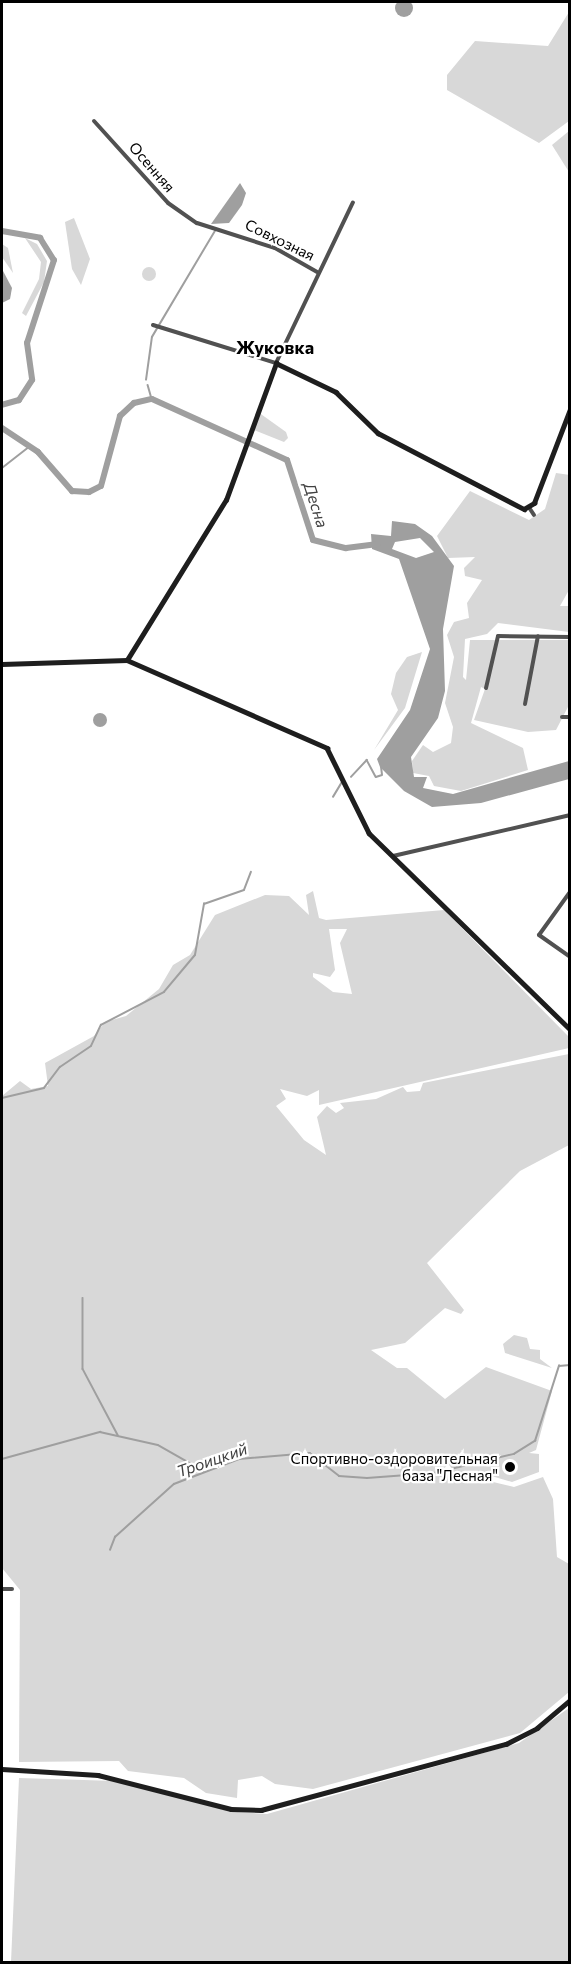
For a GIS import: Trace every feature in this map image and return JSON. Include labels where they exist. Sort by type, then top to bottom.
[{"type":"street","name":"Осенняя","points":[[94,121],[168,203],[197,223]]},
{"type":"street","points":[[570,154],[570,166]]},
{"type":"street","points":[[127,660],[226,500],[250,424],[317,272],[353,201]]},
{"type":"street","name":"Совхозная","points":[[197,223],[275,248],[317,272]]},
{"type":"street","points":[[153,325],[276,363],[336,392],[378,433],[530,509],[534,515]]},
{"type":"street","points":[[530,509],[570,410]]},
{"type":"street","points":[[486,688],[498,636],[570,636]]},
{"type":"street","points":[[525,704],[538,636]]},
{"type":"street","points":[[2,664],[127,660],[327,748],[357,815],[392,856],[570,1029]]},
{"type":"street","points":[[562,717],[570,717]]},
{"type":"street","points":[[392,856],[570,814]]},
{"type":"street","points":[[570,892],[539,935],[570,957]]},
{"type":"street","points":[[2,1589],[12,1589]]},
{"type":"street","points":[[2,1769],[98,1775],[231,1809],[261,1810],[506,1744],[537,1728],[570,1700]]},
{"type":"shaded area","points":[[404,-1],[410,2],[413,8],[410,14],[404,17],[398,14],[395,8],[398,2]]},
{"type":"shaded area","points":[[569,12],[569,121],[539,143],[447,90],[447,75],[475,41],[548,46]]},
{"type":"shaded area","points":[[569,131],[569,172],[552,145]]},
{"type":"shaded area","points":[[240,183],[246,193],[242,205],[229,223],[211,224]]},
{"type":"shaded area","points":[[74,218],[90,259],[81,285],[72,269],[65,222]]},
{"type":"shaded area","points":[[25,238],[37,244],[47,261],[44,282],[26,316],[22,313],[39,279],[41,262]]},
{"type":"shaded area","points":[[2,244],[8,248],[13,273],[2,257]]},
{"type":"shaded area","points":[[149,267],[154,269],[156,274],[154,279],[149,281],[144,279],[142,274],[144,269]]},
{"type":"shaded area","points":[[2,269],[12,288],[10,299],[2,303]]},
{"type":"shaded area","points":[[258,412],[286,432],[288,438],[284,442],[254,430]]},
{"type":"shaded area","points":[[556,473],[570,475],[569,590],[560,606],[569,606],[569,632],[498,623],[487,634],[465,639],[463,677],[466,680],[470,640],[569,640],[569,705],[556,730],[528,732],[474,720],[485,689],[481,687],[471,723],[523,748],[528,770],[461,791],[434,786],[429,776],[413,773],[412,761],[423,745],[433,752],[451,743],[453,727],[445,703],[454,657],[447,635],[454,622],[469,618],[467,603],[482,580],[465,576],[464,568],[475,557],[448,558],[437,536],[470,491],[529,520],[545,509]]},
{"type":"shaded area","points":[[392,521],[415,524],[432,536],[454,566],[443,629],[445,691],[438,718],[411,757],[414,777],[427,777],[423,788],[453,794],[569,761],[569,779],[481,803],[432,807],[404,791],[380,767],[377,759],[410,710],[430,649],[399,559],[372,549],[371,534],[391,536]],"holes":[[[420,538],[434,552],[416,558],[392,549],[395,542]]]},
{"type":"shaded area","points":[[422,652],[405,708],[374,750],[398,710],[391,694],[396,673],[407,657]]},
{"type":"shaded area","points":[[100,713],[105,715],[107,720],[105,725],[100,727],[95,725],[93,720],[95,715]]},
{"type":"shaded area","points":[[313,891],[319,918],[326,920],[444,910],[569,1037],[569,1048],[319,1105],[319,1090],[307,1096],[280,1089],[286,1099],[276,1106],[304,1140],[326,1155],[317,1117],[327,1106],[336,1113],[344,1108],[340,1103],[376,1099],[403,1087],[407,1092],[420,1091],[423,1083],[569,1054],[569,1145],[520,1171],[427,1263],[464,1310],[461,1314],[445,1308],[405,1343],[371,1350],[397,1368],[407,1368],[445,1399],[486,1367],[552,1391],[536,1450],[529,1453],[539,1454],[539,1472],[512,1482],[478,1472],[476,1478],[514,1487],[543,1477],[553,1499],[557,1557],[569,1564],[569,1692],[520,1733],[313,1789],[275,1784],[262,1776],[238,1780],[237,1798],[206,1793],[184,1778],[128,1771],[119,1761],[19,1762],[20,1590],[2,1568],[2,1096],[20,1081],[31,1089],[48,1086],[45,1063],[94,1036],[105,1022],[126,1016],[159,989],[173,965],[190,955],[215,915],[265,895],[289,896],[309,915],[306,895]],"holes":[[[329,929],[347,929],[340,943],[352,994],[333,992],[313,977],[313,973],[330,977],[335,970]]]},
{"type":"shaded area","points":[[514,1335],[527,1338],[530,1349],[540,1350],[540,1359],[552,1368],[505,1353],[503,1344]]},
{"type":"shaded area","points":[[569,1708],[569,1962],[11,1962],[19,1778],[116,1781],[237,1812],[267,1814],[519,1743]]},
{"type":"waterway","name":"Десна","points":[[2,231],[40,238],[54,260],[27,343],[32,380],[19,400],[2,405]]},
{"type":"waterway","points":[[146,380],[152,337],[215,231]]},
{"type":"waterway","points":[[148,385],[152,399]]},
{"type":"waterway","name":"Десна","points":[[2,428],[38,452],[72,491],[89,492],[101,486],[120,416],[134,403],[152,399],[287,460],[313,540],[346,548],[378,544]]},
{"type":"waterway","points":[[2,468],[29,447]]},
{"type":"waterway","points":[[351,777],[367,760],[376,777],[382,775],[381,767]]},
{"type":"waterway","points":[[333,797],[342,782]]},
{"type":"waterway","points":[[2,1098],[44,1088],[60,1067],[91,1046],[101,1025],[164,992],[195,955],[204,904],[244,890],[251,872]]},
{"type":"waterway","points":[[83,1298],[83,1369],[118,1435]]},
{"type":"waterway","name":"Троицкий","points":[[110,1550],[115,1537],[174,1484],[239,1459],[310,1453],[339,1476],[367,1478],[434,1473],[514,1454],[535,1441],[559,1366],[570,1365]]},
{"type":"waterway","points":[[2,1459],[100,1432],[158,1445],[204,1471]]},
{"type":"place","name":"Спортивно-оздоровительная база \"Лесная\"","points":[[510,1467]]},
{"type":"district","name":"Жуковка","points":[[275,347]]}]
